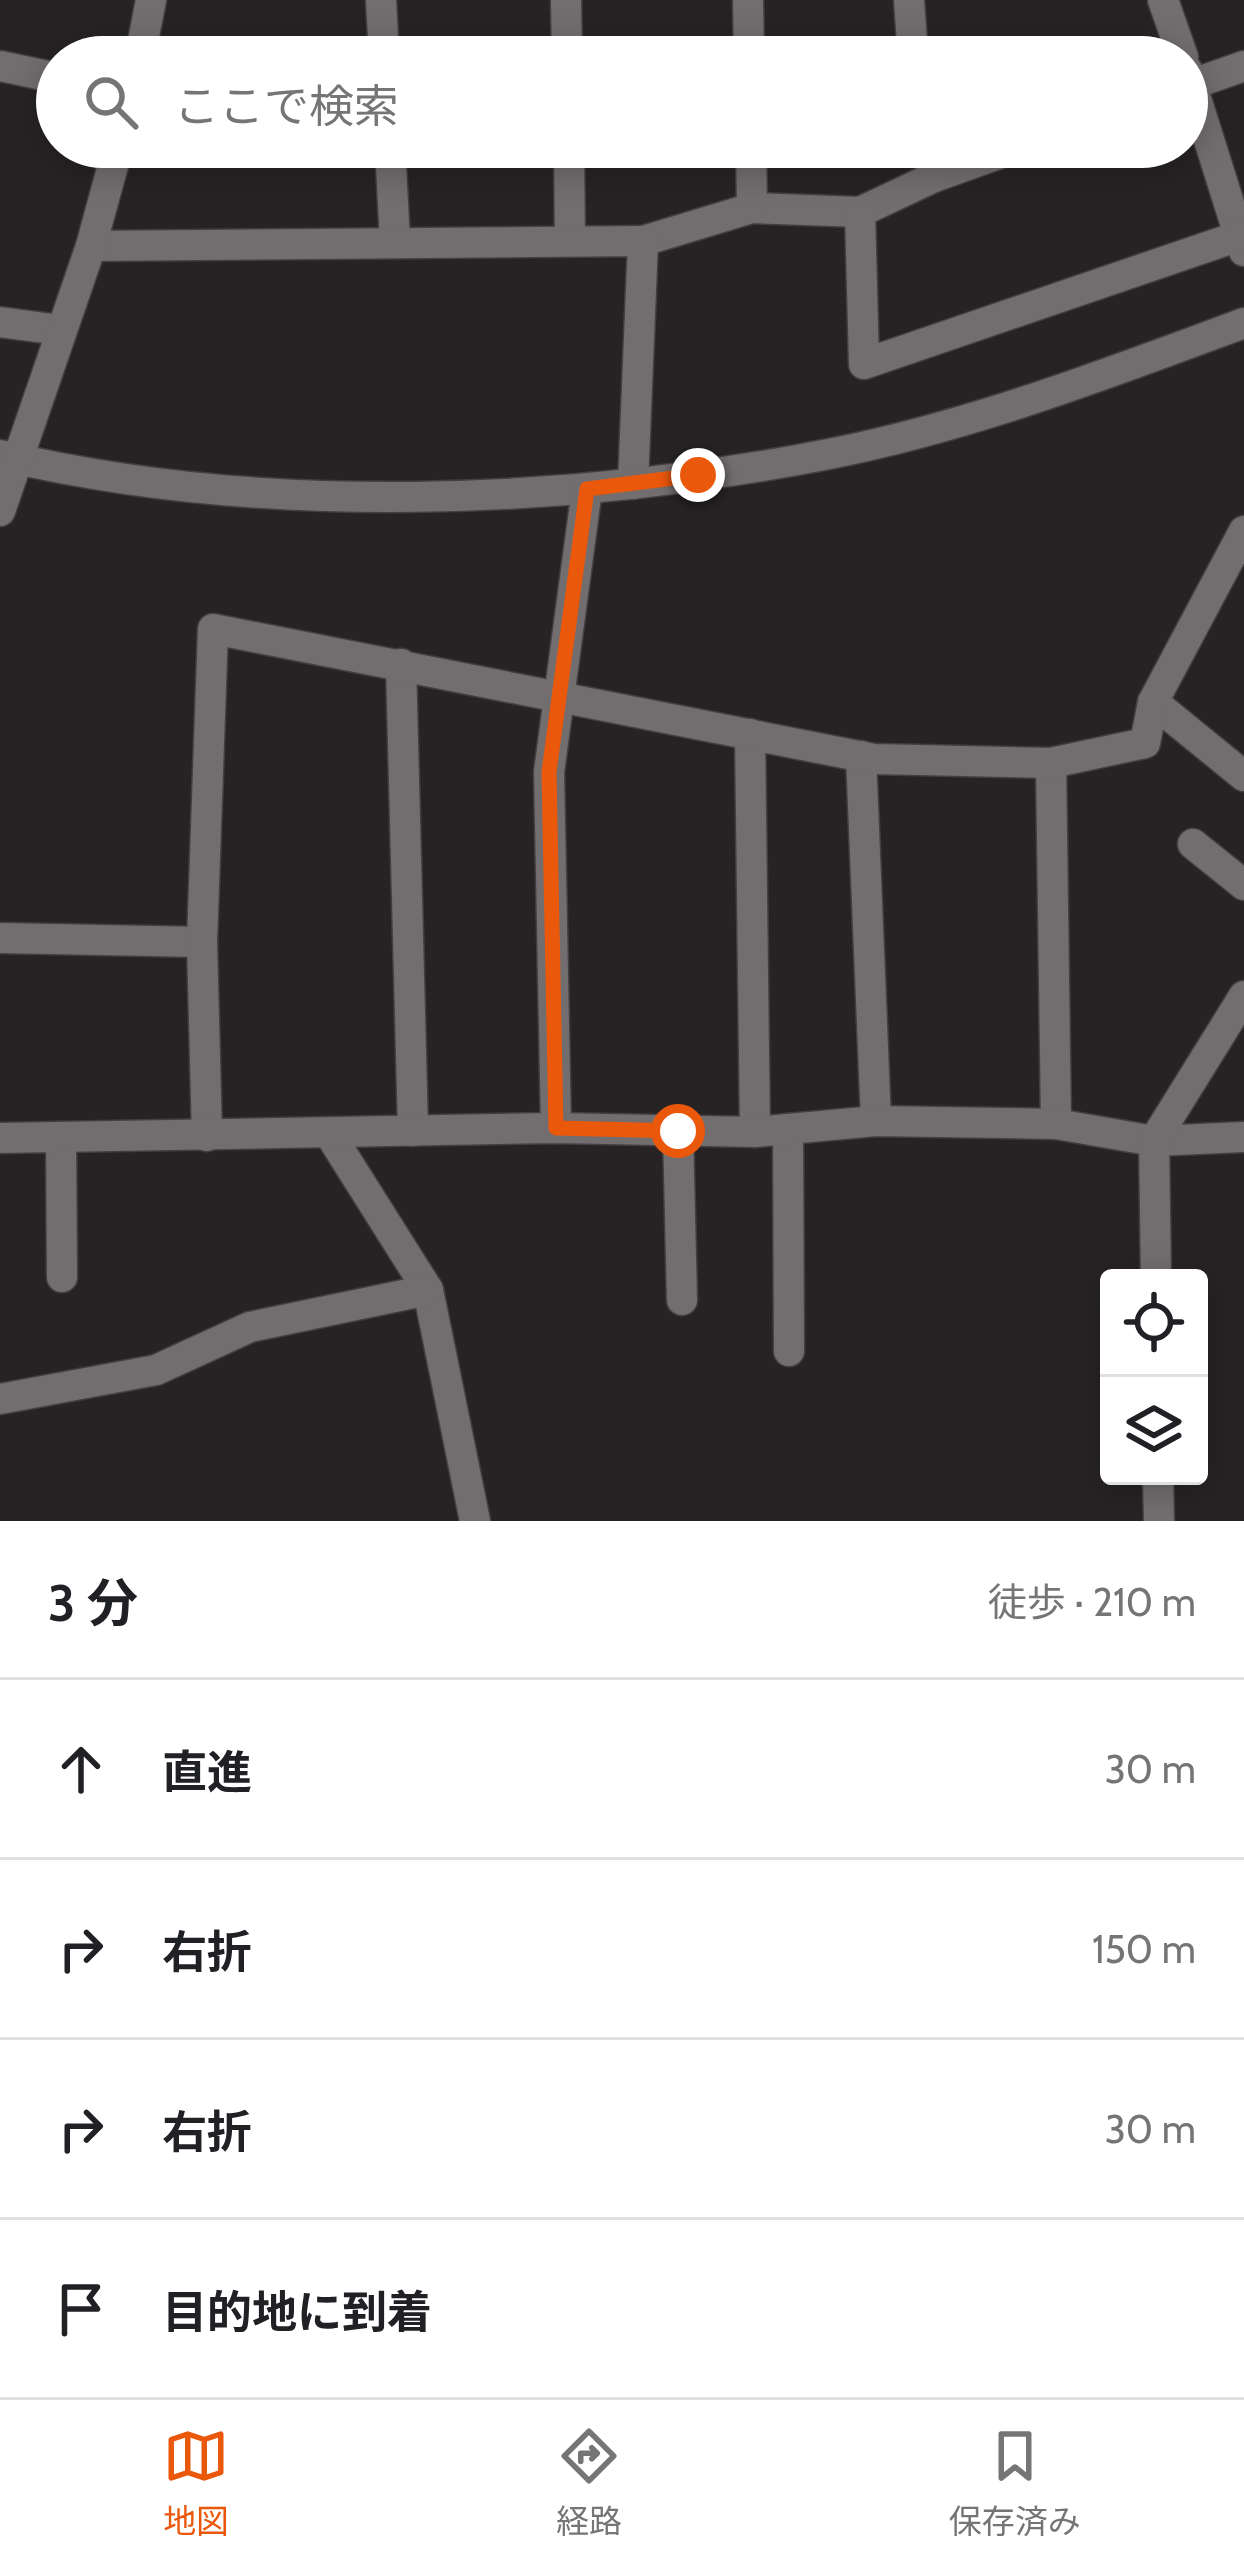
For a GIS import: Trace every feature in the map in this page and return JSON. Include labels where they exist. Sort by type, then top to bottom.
[{"type":"street","points":[[144,36],[152,0]]},
{"type":"street","points":[[381,0],[384,36]]},
{"type":"street","points":[[566,0],[567,36]]},
{"type":"street","points":[[748,0],[749,36]]},
{"type":"street","points":[[909,0],[912,36]]},
{"type":"street","points":[[1163,0],[1175,36]]},
{"type":"street","points":[[0,66],[36,74]]},
{"type":"street","points":[[1208,71],[1244,66]]},
{"type":"street","points":[[860,212],[864,364],[1241,243],[1208,140]]},
{"type":"street","points":[[0,511],[10,458],[91,246],[112,168]]},
{"type":"street","points":[[391,168],[395,241]]},
{"type":"street","points":[[569,168],[570,241]]},
{"type":"street","points":[[751,168],[752,208]]},
{"type":"street","points":[[91,246],[644,241],[752,208],[860,212],[922,168]]},
{"type":"street","points":[[633,484],[644,241]]},
{"type":"street","points":[[0,322],[60,330]]},
{"type":"street","points":[[10,458],[182,485],[259,491],[484,494],[633,484],[833,453],[939,425],[1071,387],[1244,322]]},
{"type":"street","points":[[556,1128],[549,772],[587,489]]},
{"type":"street","points":[[207,1136],[202,943],[213,629],[861,756],[1051,763],[1145,743],[1153,702],[1244,531]]},
{"type":"street","points":[[401,664],[413,1132]]},
{"type":"street","points":[[1153,702],[1244,776]]},
{"type":"street","points":[[750,734],[755,1132]]},
{"type":"street","points":[[861,756],[876,1121]]},
{"type":"street","points":[[1051,763],[1056,1124]]},
{"type":"street","points":[[1193,844],[1244,885]]},
{"type":"street","points":[[0,938],[202,943]]},
{"type":"street","points":[[1156,1269],[1154,1141],[1244,996]]},
{"type":"street","points":[[0,1138],[556,1128],[755,1132],[876,1121],[1056,1124],[1154,1141],[1244,1137]]},
{"type":"street","points":[[788,1129],[790,1351]]},
{"type":"street","points":[[678,1131],[682,1300]]},
{"type":"street","points":[[329,1133],[428,1290],[476,1521]]},
{"type":"street","points":[[61,1137],[62,1277]]},
{"type":"street","points":[[0,1399],[156,1370],[250,1327],[428,1290]]},
{"type":"street","points":[[1158,1485],[1159,1521]]},
{"type":"route","points":[[678,1131],[556,1128],[549,772],[587,489],[698,475]]}]
